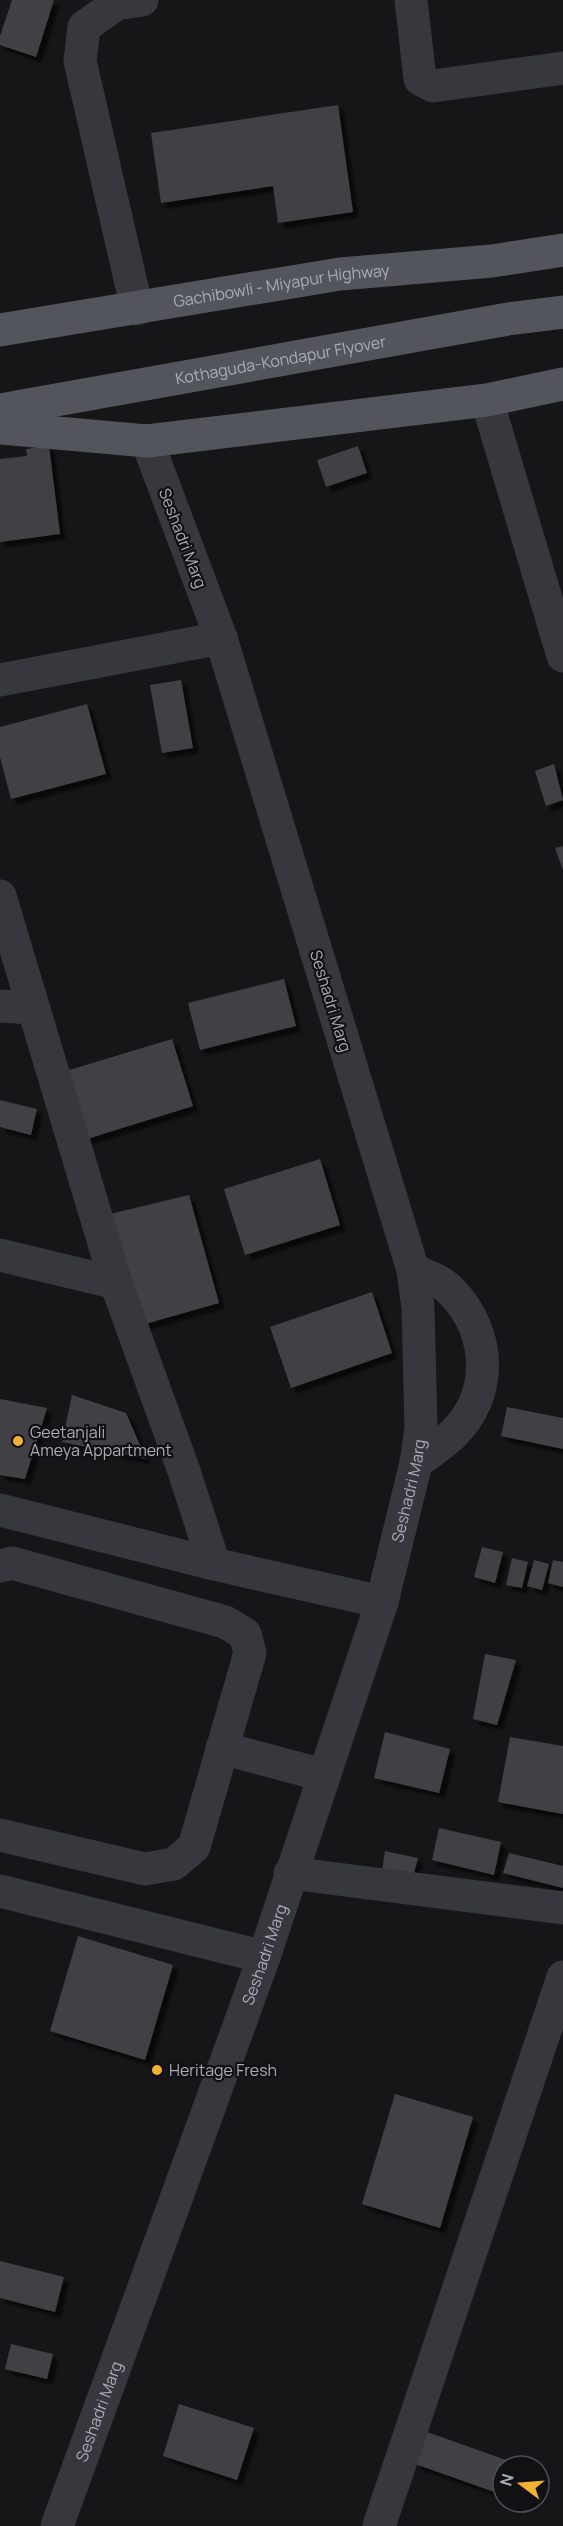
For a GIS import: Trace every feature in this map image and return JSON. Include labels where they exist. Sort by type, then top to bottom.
[{"type":"main road","name":"Gachibowli - Miyapur Highway","points":[[0,330],[340,274],[492,261],[563,250]]},
{"type":"main road","name":"Kothaguda-Kondapur Flyover","points":[[0,410],[508,319],[563,312]]},
{"type":"main road","points":[[0,428],[147,441],[487,400],[563,384]]},
{"type":"street","points":[[137,309],[80,61],[84,27],[116,4],[142,0]]},
{"type":"street","points":[[411,0],[420,79],[426,84],[433,86],[563,68]]},
{"type":"street","points":[[487,400],[557,622],[563,656]]},
{"type":"street","name":"Seshadri Marg","points":[[57,2526],[264,1957],[290,1873],[382,1602],[416,1463],[421,1428],[417,1308],[413,1270],[221,638],[147,441]]},
{"type":"street","points":[[0,680],[221,638]]},
{"type":"street","points":[[0,896],[16,1007],[184,1471],[214,1564]]},
{"type":"street","points":[[0,1255],[116,1283]]},
{"type":"street","points":[[413,1270],[441,1282],[453,1293],[472,1319],[483,1348],[482,1382],[471,1410],[453,1434],[416,1463]]},
{"type":"street","points":[[0,1510],[214,1564],[382,1602]]},
{"type":"street","points":[[0,1566],[12,1563],[225,1622],[245,1634],[250,1653],[194,1847],[174,1864],[145,1869],[0,1835]]},
{"type":"street","points":[[222,1748],[323,1775]]},
{"type":"street","points":[[290,1873],[563,1908]]},
{"type":"street","points":[[0,1891],[264,1957]]},
{"type":"street","points":[[379,2526],[563,1977]]},
{"type":"building","points":[[12,0],[54,0],[36,57],[0,45],[0,36]]},
{"type":"building","points":[[338,105],[353,212],[278,223],[273,186],[161,203],[151,133]]},
{"type":"building","points":[[49,446],[60,534],[0,542],[0,459],[27,456],[26,449]]},
{"type":"building","points":[[358,446],[367,473],[326,487],[317,460]]},
{"type":"building","points":[[181,680],[193,748],[162,753],[150,685]]},
{"type":"building","points":[[87,704],[106,774],[11,799],[0,757],[0,727]]},
{"type":"building","points":[[554,764],[563,800],[546,806],[535,771]]},
{"type":"building","points":[[563,846],[563,870],[555,848]]},
{"type":"building","points":[[284,979],[296,1026],[200,1050],[188,1003]]},
{"type":"building","points":[[172,1039],[193,1106],[87,1139],[66,1071]]},
{"type":"building","points":[[0,1100],[37,1109],[31,1135],[0,1127]]},
{"type":"building","points":[[320,1159],[340,1225],[245,1255],[224,1189]]},
{"type":"building","points":[[189,1195],[219,1303],[138,1326],[106,1215]]},
{"type":"building","points":[[372,1292],[392,1353],[291,1388],[270,1327]]},
{"type":"building","points":[[72,1395],[126,1413],[146,1459],[62,1442]]},
{"type":"building","name":"Geetanjali Ameya Appartment","points":[[0,1399],[47,1408],[25,1479],[0,1475]]},
{"type":"building","points":[[507,1407],[563,1418],[563,1449],[501,1436]]},
{"type":"building","points":[[482,1547],[503,1552],[495,1583],[474,1577]]},
{"type":"building","points":[[512,1558],[528,1562],[522,1588],[506,1585]]},
{"type":"building","points":[[534,1560],[549,1564],[542,1590],[527,1586]]},
{"type":"building","points":[[553,1560],[563,1562],[563,1587],[548,1583]]},
{"type":"building","points":[[485,1654],[516,1660],[497,1725],[473,1719]]},
{"type":"building","points":[[385,1732],[450,1749],[439,1793],[374,1778]]},
{"type":"building","points":[[510,1737],[563,1746],[563,1814],[498,1802]]},
{"type":"building","points":[[439,1828],[501,1842],[494,1875],[432,1860]]},
{"type":"building","points":[[385,1851],[418,1858],[413,1877],[382,1871]]},
{"type":"building","points":[[509,1853],[563,1866],[563,1888],[503,1873]]},
{"type":"building","points":[[78,1936],[173,1965],[145,2060],[50,2031]]},
{"type":"building","points":[[395,2094],[473,2117],[440,2228],[362,2204]]},
{"type":"building","points":[[0,2261],[64,2277],[55,2312],[0,2298]]},
{"type":"building","points":[[11,2344],[53,2354],[47,2379],[5,2369]]},
{"type":"building","points":[[179,2404],[254,2428],[237,2480],[163,2456]]},
{"type":"building","points":[[427,2432],[491,2455],[491,2491],[415,2464]]},
{"type":"place","name":"Geetanjali Ameya Appartment","points":[[18,1441]]},
{"type":"place","name":"Heritage Fresh","points":[[157,2070]]}]
